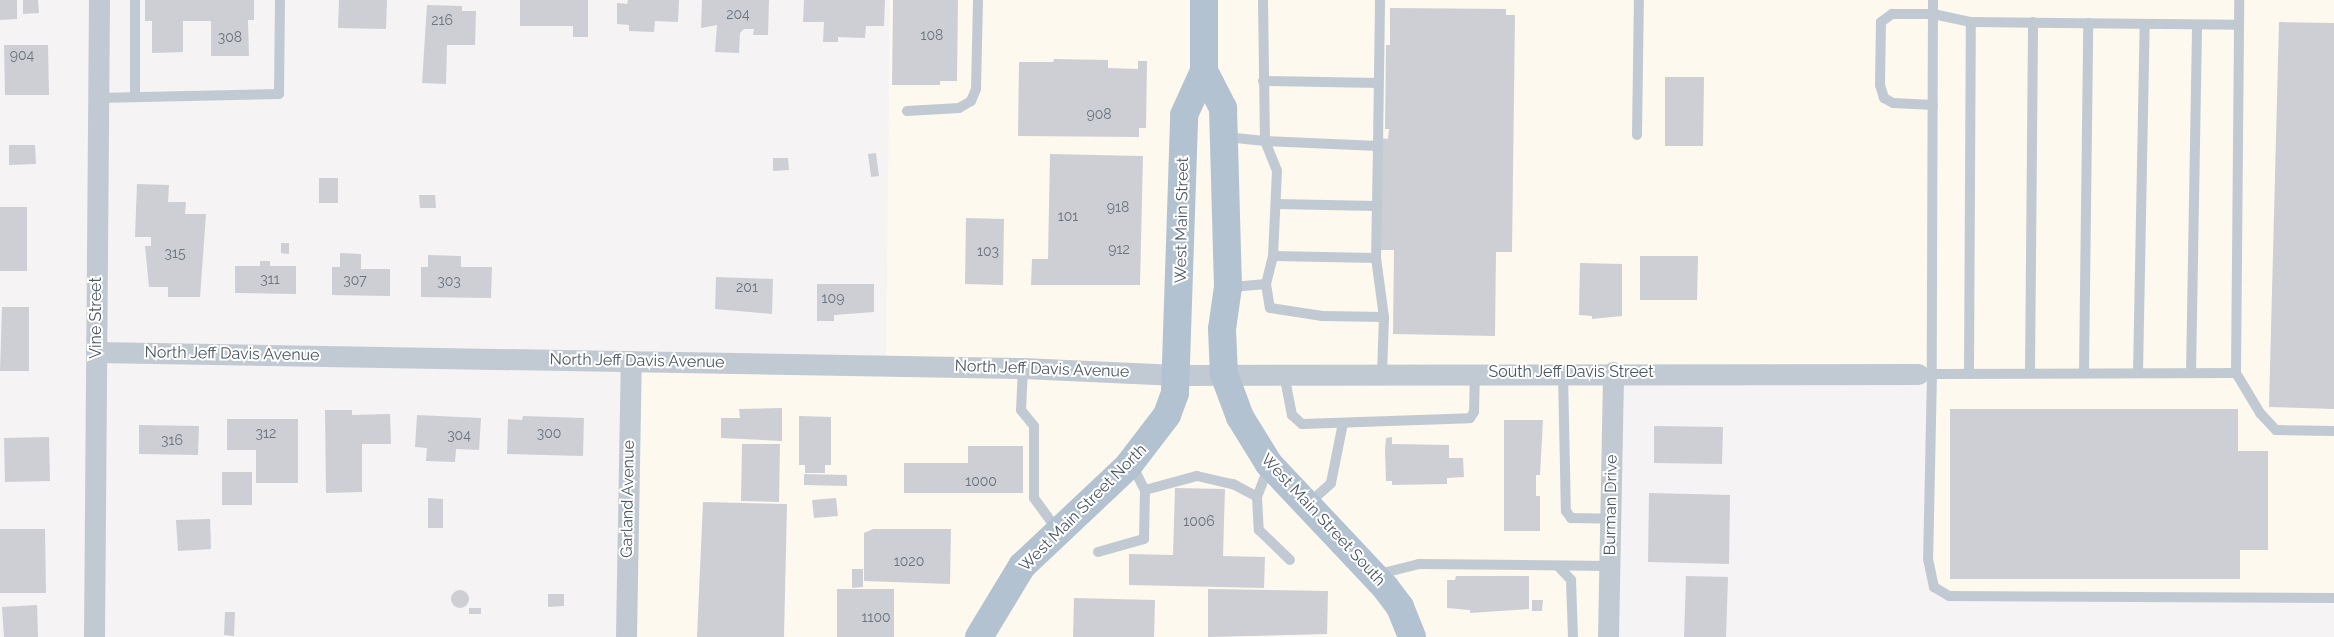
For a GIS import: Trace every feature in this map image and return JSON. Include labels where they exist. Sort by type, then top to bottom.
[{"type":"main road","name":"West Main Street","points":[[1177,375],[1184,115],[1204,70],[1204,0]]},
{"type":"main road","name":"West Main Street","points":[[1204,70],[1223,108],[1228,287],[1222,329],[1224,374]]},
{"type":"main road","name":"West Main Street South","points":[[1224,374],[1249,436],[1270,464],[1374,575],[1400,607],[1412,637]]},
{"type":"main road","name":"West Main Street North","points":[[979,637],[1022,566],[1130,463],[1166,415],[1177,375]]},
{"type":"street","name":"Vine Street","points":[[94,637],[99,0]]},
{"type":"street","name":"North Jeff Davis Avenue","points":[[96,352],[1023,368],[1177,375],[1224,374]]},
{"type":"street","name":"Garland Avenue","points":[[626,637],[631,361]]},
{"type":"street","name":"South Jeff Davis Street","points":[[1224,374],[1382,374],[1475,371],[1925,374]]},
{"type":"street","name":"Burman Drive","points":[[1608,637],[1613,372]]},
{"type":"lane","points":[[135,97],[136,0]]},
{"type":"lane","points":[[98,98],[279,94],[280,0]]},
{"type":"lane","points":[[907,111],[959,108],[971,101],[976,89],[978,0]]},
{"type":"lane","points":[[1263,0],[1264,141],[1277,171],[1274,256],[1266,284],[1270,308],[1322,316],[1384,317]]},
{"type":"lane","points":[[1380,0],[1376,258],[1384,317],[1382,374]]},
{"type":"lane","points":[[1637,135],[1639,0]]},
{"type":"lane","points":[[1933,0],[1925,374],[1928,559],[1934,587],[1949,596],[2334,598]]},
{"type":"lane","points":[[2239,0],[2236,373],[2260,414],[2276,430],[2334,431]]},
{"type":"lane","points":[[1932,105],[1892,103],[1884,98],[1880,85],[1881,22],[1892,14],[1933,14],[1971,22],[2239,25]]},
{"type":"lane","points":[[1969,374],[1971,22]]},
{"type":"lane","points":[[2030,373],[2034,22]]},
{"type":"lane","points":[[2084,373],[2088,23]]},
{"type":"lane","points":[[2138,373],[2145,24]]},
{"type":"lane","points":[[2191,373],[2197,24]]},
{"type":"lane","points":[[1263,82],[1378,83]]},
{"type":"lane","points":[[1224,137],[1264,141],[1378,146]]},
{"type":"lane","points":[[1276,204],[1377,206]]},
{"type":"lane","points":[[1274,256],[1376,258]]},
{"type":"lane","points":[[1228,287],[1266,284]]},
{"type":"lane","points":[[1023,368],[1021,410],[1034,426],[1034,498],[1058,531]]},
{"type":"lane","points":[[1284,374],[1292,415],[1302,424],[1470,418],[1474,412],[1475,371]]},
{"type":"lane","points":[[1563,372],[1566,511],[1571,518],[1610,519]]},
{"type":"lane","points":[[1925,374],[2236,373]]},
{"type":"lane","points":[[1307,505],[1331,483],[1343,423]]},
{"type":"lane","points":[[1098,552],[1144,539],[1145,490],[1130,463]]},
{"type":"lane","points":[[1270,464],[1257,497],[1259,530],[1290,560]]},
{"type":"lane","points":[[1145,490],[1198,476],[1233,484],[1257,497]]},
{"type":"lane","points":[[1374,575],[1419,564],[1559,567],[1609,566]]},
{"type":"lane","points":[[1559,567],[1571,580],[1573,637]]},
{"type":"shaded area","points":[[890,0],[2334,0],[2334,598],[1949,596],[1934,587],[1928,559],[1932,374],[1613,372],[1608,637],[626,637],[631,361],[886,365]]},
{"type":"building","points":[[0,0],[17,0],[17,19],[0,20]]},
{"type":"building","points":[[23,0],[38,0],[39,13],[23,14]]},
{"type":"building","points":[[145,0],[254,0],[254,20],[248,20],[249,56],[211,56],[211,21],[183,21],[183,52],[152,53],[152,21],[145,21]]},
{"type":"building","points":[[339,0],[387,0],[386,29],[338,28]]},
{"type":"building","points":[[520,0],[588,0],[588,37],[573,37],[573,26],[520,26]]},
{"type":"building","points":[[628,0],[679,0],[678,22],[655,21],[654,32],[629,31],[629,25],[617,24],[617,3],[627,4]]},
{"type":"building","points":[[702,0],[769,0],[768,35],[753,35],[754,29],[744,29],[740,33],[739,53],[715,52],[717,25],[701,28]]},
{"type":"building","points":[[804,0],[885,0],[884,26],[866,26],[865,38],[838,37],[838,42],[823,42],[824,22],[803,22]]},
{"type":"building","points":[[893,0],[958,0],[957,81],[940,81],[940,85],[892,85]]},
{"type":"building","points":[[427,5],[462,6],[462,11],[476,11],[475,45],[447,45],[446,84],[422,83]]},
{"type":"building","points":[[1390,8],[1506,9],[1506,15],[1515,15],[1512,252],[1496,252],[1495,336],[1393,334],[1394,250],[1380,250],[1381,138],[1388,139],[1389,129],[1385,129],[1386,45],[1390,45]]},
{"type":"building","points":[[2279,22],[2334,23],[2334,409],[2269,407]]},
{"type":"building","points":[[4,45],[48,45],[49,95],[5,95]]},
{"type":"building","points":[[1054,59],[1108,60],[1108,68],[1138,69],[1138,61],[1147,61],[1146,128],[1139,128],[1139,137],[1018,136],[1019,62],[1053,62]]},
{"type":"building","points":[[1665,77],[1704,77],[1703,146],[1665,146]]},
{"type":"building","points":[[9,145],[35,145],[36,164],[9,165]]},
{"type":"building","points":[[876,153],[879,176],[871,177],[868,154]]},
{"type":"building","points":[[1050,154],[1143,156],[1140,285],[1031,285],[1032,259],[1048,259]]},
{"type":"building","points":[[773,158],[788,158],[789,170],[773,171]]},
{"type":"building","points":[[319,178],[338,178],[338,203],[319,203]]},
{"type":"building","points":[[137,184],[169,185],[168,202],[186,202],[185,214],[206,214],[200,297],[168,297],[168,287],[149,287],[145,246],[151,246],[151,237],[135,237]]},
{"type":"building","points":[[419,195],[435,195],[436,208],[420,208]]},
{"type":"building","points":[[0,207],[27,207],[27,271],[0,271]]},
{"type":"building","points":[[966,218],[1004,219],[1003,285],[965,284]]},
{"type":"building","points":[[281,243],[289,243],[289,254],[281,253]]},
{"type":"building","points":[[340,253],[361,254],[361,269],[390,269],[390,296],[332,295],[332,267],[340,267]]},
{"type":"building","points":[[428,255],[461,256],[461,267],[492,267],[491,298],[421,297],[421,267],[428,267]]},
{"type":"building","points":[[1640,256],[1698,256],[1697,300],[1640,300]]},
{"type":"building","points":[[260,261],[270,261],[270,266],[296,266],[296,294],[235,293],[235,266],[260,266]]},
{"type":"building","points":[[1580,263],[1622,264],[1622,316],[1592,319],[1592,316],[1579,315]]},
{"type":"building","points":[[716,277],[773,279],[772,314],[715,309]]},
{"type":"building","points":[[817,284],[874,284],[874,312],[834,315],[834,321],[817,321]]},
{"type":"building","points":[[2,307],[29,307],[29,371],[0,371]]},
{"type":"building","points":[[782,408],[782,441],[721,438],[721,418],[740,418],[739,409]]},
{"type":"building","points":[[1950,409],[2238,409],[2238,451],[2268,451],[2268,550],[2240,550],[2240,579],[1950,579]]},
{"type":"building","points":[[325,410],[352,410],[352,415],[390,414],[391,444],[362,444],[362,492],[326,493]]},
{"type":"building","points":[[417,415],[481,418],[479,450],[456,449],[455,462],[426,461],[427,448],[415,447]]},
{"type":"building","points":[[523,416],[584,418],[583,456],[507,454],[508,419],[522,420]]},
{"type":"building","points":[[799,416],[831,417],[831,465],[825,465],[825,473],[805,473],[805,465],[799,465]]},
{"type":"building","points":[[227,419],[298,419],[298,483],[256,483],[256,450],[227,450]]},
{"type":"building","points":[[1504,420],[1543,420],[1540,475],[1536,475],[1536,496],[1540,496],[1540,531],[1504,531]]},
{"type":"building","points":[[139,425],[199,426],[198,455],[139,454]]},
{"type":"building","points":[[1654,426],[1723,427],[1722,464],[1654,463]]},
{"type":"building","points":[[49,437],[50,481],[5,482],[4,438]]},
{"type":"building","points":[[1392,437],[1392,444],[1449,445],[1449,458],[1463,458],[1464,477],[1447,478],[1447,484],[1392,485],[1392,481],[1386,481],[1385,450],[1386,438]]},
{"type":"building","points":[[742,444],[780,444],[779,502],[741,501]]},
{"type":"building","points":[[968,446],[1023,446],[1023,493],[904,493],[904,463],[968,463]]},
{"type":"building","points":[[222,472],[252,472],[252,505],[222,505]]},
{"type":"building","points":[[804,474],[847,475],[847,486],[804,485]]},
{"type":"building","points":[[1175,488],[1225,489],[1223,556],[1265,557],[1264,588],[1129,585],[1129,554],[1173,555]]},
{"type":"building","points":[[1649,493],[1730,495],[1729,564],[1648,562]]},
{"type":"building","points":[[428,498],[443,499],[443,528],[428,528]]},
{"type":"building","points":[[836,498],[838,516],[814,518],[812,500]]},
{"type":"building","points":[[703,502],[787,504],[784,637],[697,637]]},
{"type":"building","points":[[210,519],[211,549],[178,551],[176,520]]},
{"type":"building","points":[[0,529],[45,529],[46,593],[0,593]]},
{"type":"building","points":[[873,529],[951,529],[950,584],[864,581],[864,533]]},
{"type":"building","points":[[852,569],[863,569],[863,587],[852,588]]},
{"type":"building","points":[[1456,576],[1529,576],[1529,609],[1470,613],[1470,610],[1447,608],[1447,580],[1455,580]]},
{"type":"building","points":[[1686,576],[1728,577],[1726,637],[1684,637]]},
{"type":"building","points":[[837,589],[894,589],[894,637],[837,637]]},
{"type":"building","points":[[1208,589],[1328,591],[1327,634],[1208,637]]},
{"type":"building","points":[[456,590],[464,590],[469,595],[467,606],[456,608],[451,603],[451,595]]},
{"type":"building","points":[[548,594],[564,594],[564,606],[548,607]]},
{"type":"building","points":[[1074,598],[1155,600],[1154,637],[1073,637]]},
{"type":"building","points":[[1532,600],[1543,600],[1542,611],[1532,611]]},
{"type":"building","points":[[37,605],[38,637],[4,637],[2,607]]},
{"type":"building","points":[[469,608],[481,608],[481,614],[469,614]]},
{"type":"building","points":[[225,612],[235,612],[234,636],[224,635]]}]
